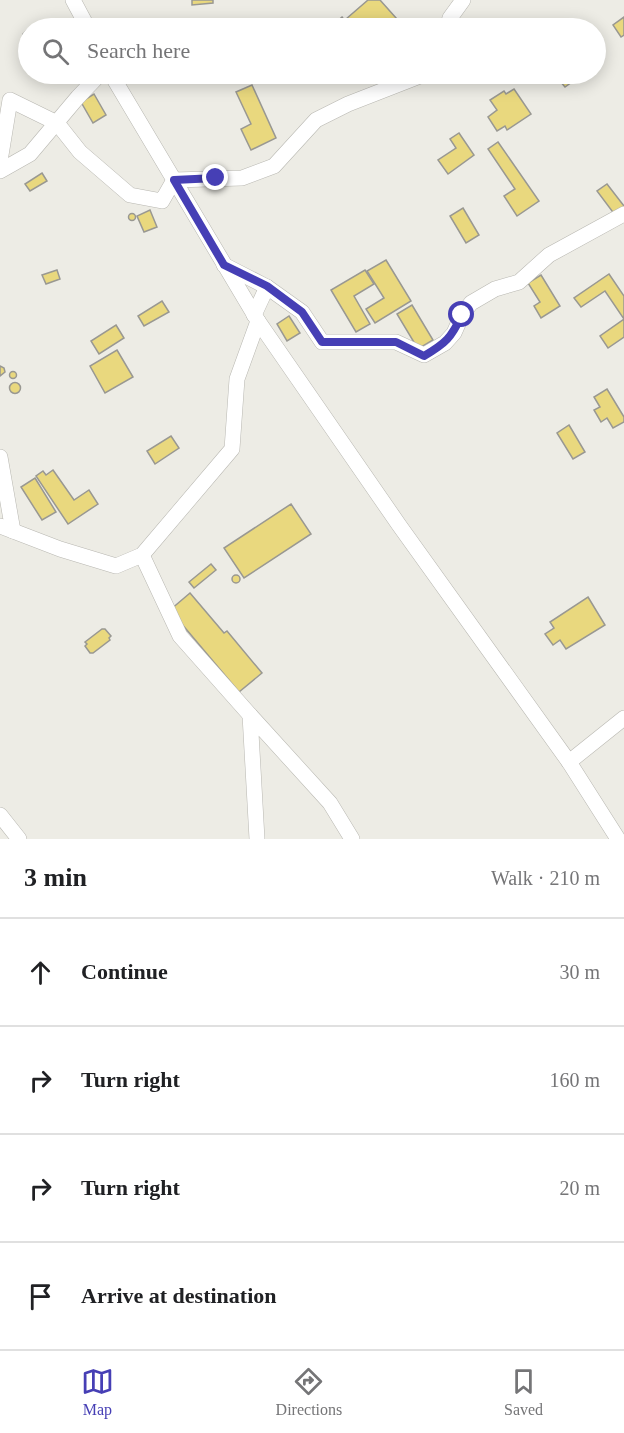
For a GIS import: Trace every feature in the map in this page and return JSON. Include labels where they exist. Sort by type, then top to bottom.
[{"type":"street","points":[[73,0],[83,18]]},
{"type":"street","points":[[450,18],[463,0]]},
{"type":"street","points":[[0,171],[30,154],[90,84]]},
{"type":"street","points":[[117,84],[256,318],[399,525],[568,762],[618,839]]},
{"type":"street","points":[[174,180],[242,178],[274,166],[316,120],[348,104],[399,84]]},
{"type":"street","points":[[0,161],[5,99],[57,123],[80,152],[130,195],[162,201],[174,180]]},
{"type":"street","points":[[224,265],[267,286],[302,312],[322,342],[396,342],[424,356],[446,344],[471,303],[495,290],[519,282],[549,255],[624,214]]},
{"type":"street","points":[[0,457],[6,528],[60,549],[116,566],[142,555],[232,449],[237,379],[267,286]]},
{"type":"street","points":[[142,555],[180,636],[330,803],[352,839]]},
{"type":"street","points":[[250,715],[257,839]]},
{"type":"street","points":[[568,762],[624,718]]},
{"type":"street","points":[[0,815],[19,839]]},
{"type":"building","points":[[192,0],[213,0],[213,3],[192,5]]},
{"type":"building","points":[[368,0],[380,0],[396,18],[347,18]]},
{"type":"building","points":[[624,17],[624,35],[621,37],[613,25]]},
{"type":"building","points":[[252,85],[276,138],[251,150],[241,129],[251,124],[236,92]]},
{"type":"building","points":[[514,89],[531,114],[507,130],[505,126],[497,131],[488,117],[497,110],[490,100],[504,91],[506,94]]},
{"type":"building","points":[[94,94],[106,115],[93,123],[81,102]]},
{"type":"building","points":[[459,133],[474,155],[448,174],[438,160],[456,148],[450,139]]},
{"type":"building","points":[[498,142],[539,201],[517,216],[504,196],[515,189],[488,149]]},
{"type":"building","points":[[42,173],[47,181],[30,191],[25,184]]},
{"type":"building","points":[[607,184],[624,206],[615,215],[597,191]]},
{"type":"building","points":[[463,208],[479,235],[466,243],[450,216]]},
{"type":"building","points":[[150,210],[157,227],[144,232],[137,216]]},
{"type":"building","points":[[132,213],[136,217],[132,221],[128,217]]},
{"type":"building","points":[[386,260],[411,301],[375,323],[366,309],[384,298],[367,271]]},
{"type":"building","points":[[57,270],[60,279],[46,284],[42,275]]},
{"type":"building","points":[[365,270],[374,284],[354,296],[370,324],[356,332],[331,290]]},
{"type":"building","points":[[609,274],[624,296],[624,319],[605,291],[581,307],[574,298]]},
{"type":"building","points":[[541,275],[560,306],[541,318],[534,306],[540,302],[528,283]]},
{"type":"building","points":[[162,301],[169,312],[144,326],[138,316]]},
{"type":"building","points":[[412,305],[433,340],[418,349],[397,314]]},
{"type":"building","points":[[289,316],[300,333],[287,341],[277,324]]},
{"type":"building","points":[[624,319],[624,337],[608,348],[600,336]]},
{"type":"building","points":[[116,325],[124,338],[99,354],[91,341]]},
{"type":"building","points":[[117,350],[133,377],[105,393],[90,366]]},
{"type":"building","points":[[0,366],[5,372],[0,376]]},
{"type":"building","points":[[13,371],[17,375],[13,379],[9,375]]},
{"type":"building","points":[[15,383],[19,384],[19,392],[15,393],[11,392],[10,388],[11,384]]},
{"type":"building","points":[[607,389],[624,417],[624,422],[613,428],[607,418],[601,422],[594,410],[600,407],[594,397]]},
{"type":"building","points":[[569,425],[585,452],[573,459],[557,433]]},
{"type":"building","points":[[171,436],[179,448],[155,464],[147,451]]},
{"type":"building","points":[[53,470],[74,500],[89,490],[98,504],[68,524],[36,476],[43,471],[46,475]]},
{"type":"building","points":[[35,478],[56,512],[42,520],[21,487]]},
{"type":"building","points":[[291,504],[311,534],[244,578],[224,548]]},
{"type":"building","points":[[211,564],[216,570],[194,588],[189,582]]},
{"type":"building","points":[[236,575],[240,579],[236,583],[232,579]]},
{"type":"building","points":[[190,593],[224,633],[227,631],[262,673],[239,692],[170,610]]},
{"type":"building","points":[[588,597],[605,625],[566,649],[560,640],[553,645],[545,634],[554,628],[550,622]]},
{"type":"building","points":[[105,629],[111,636],[110,640],[90,653],[85,642]]},
{"type":"route","points":[[216,178],[174,180],[224,265],[267,286],[302,312],[322,342],[396,342],[424,356],[446,344],[462,315]]}]
